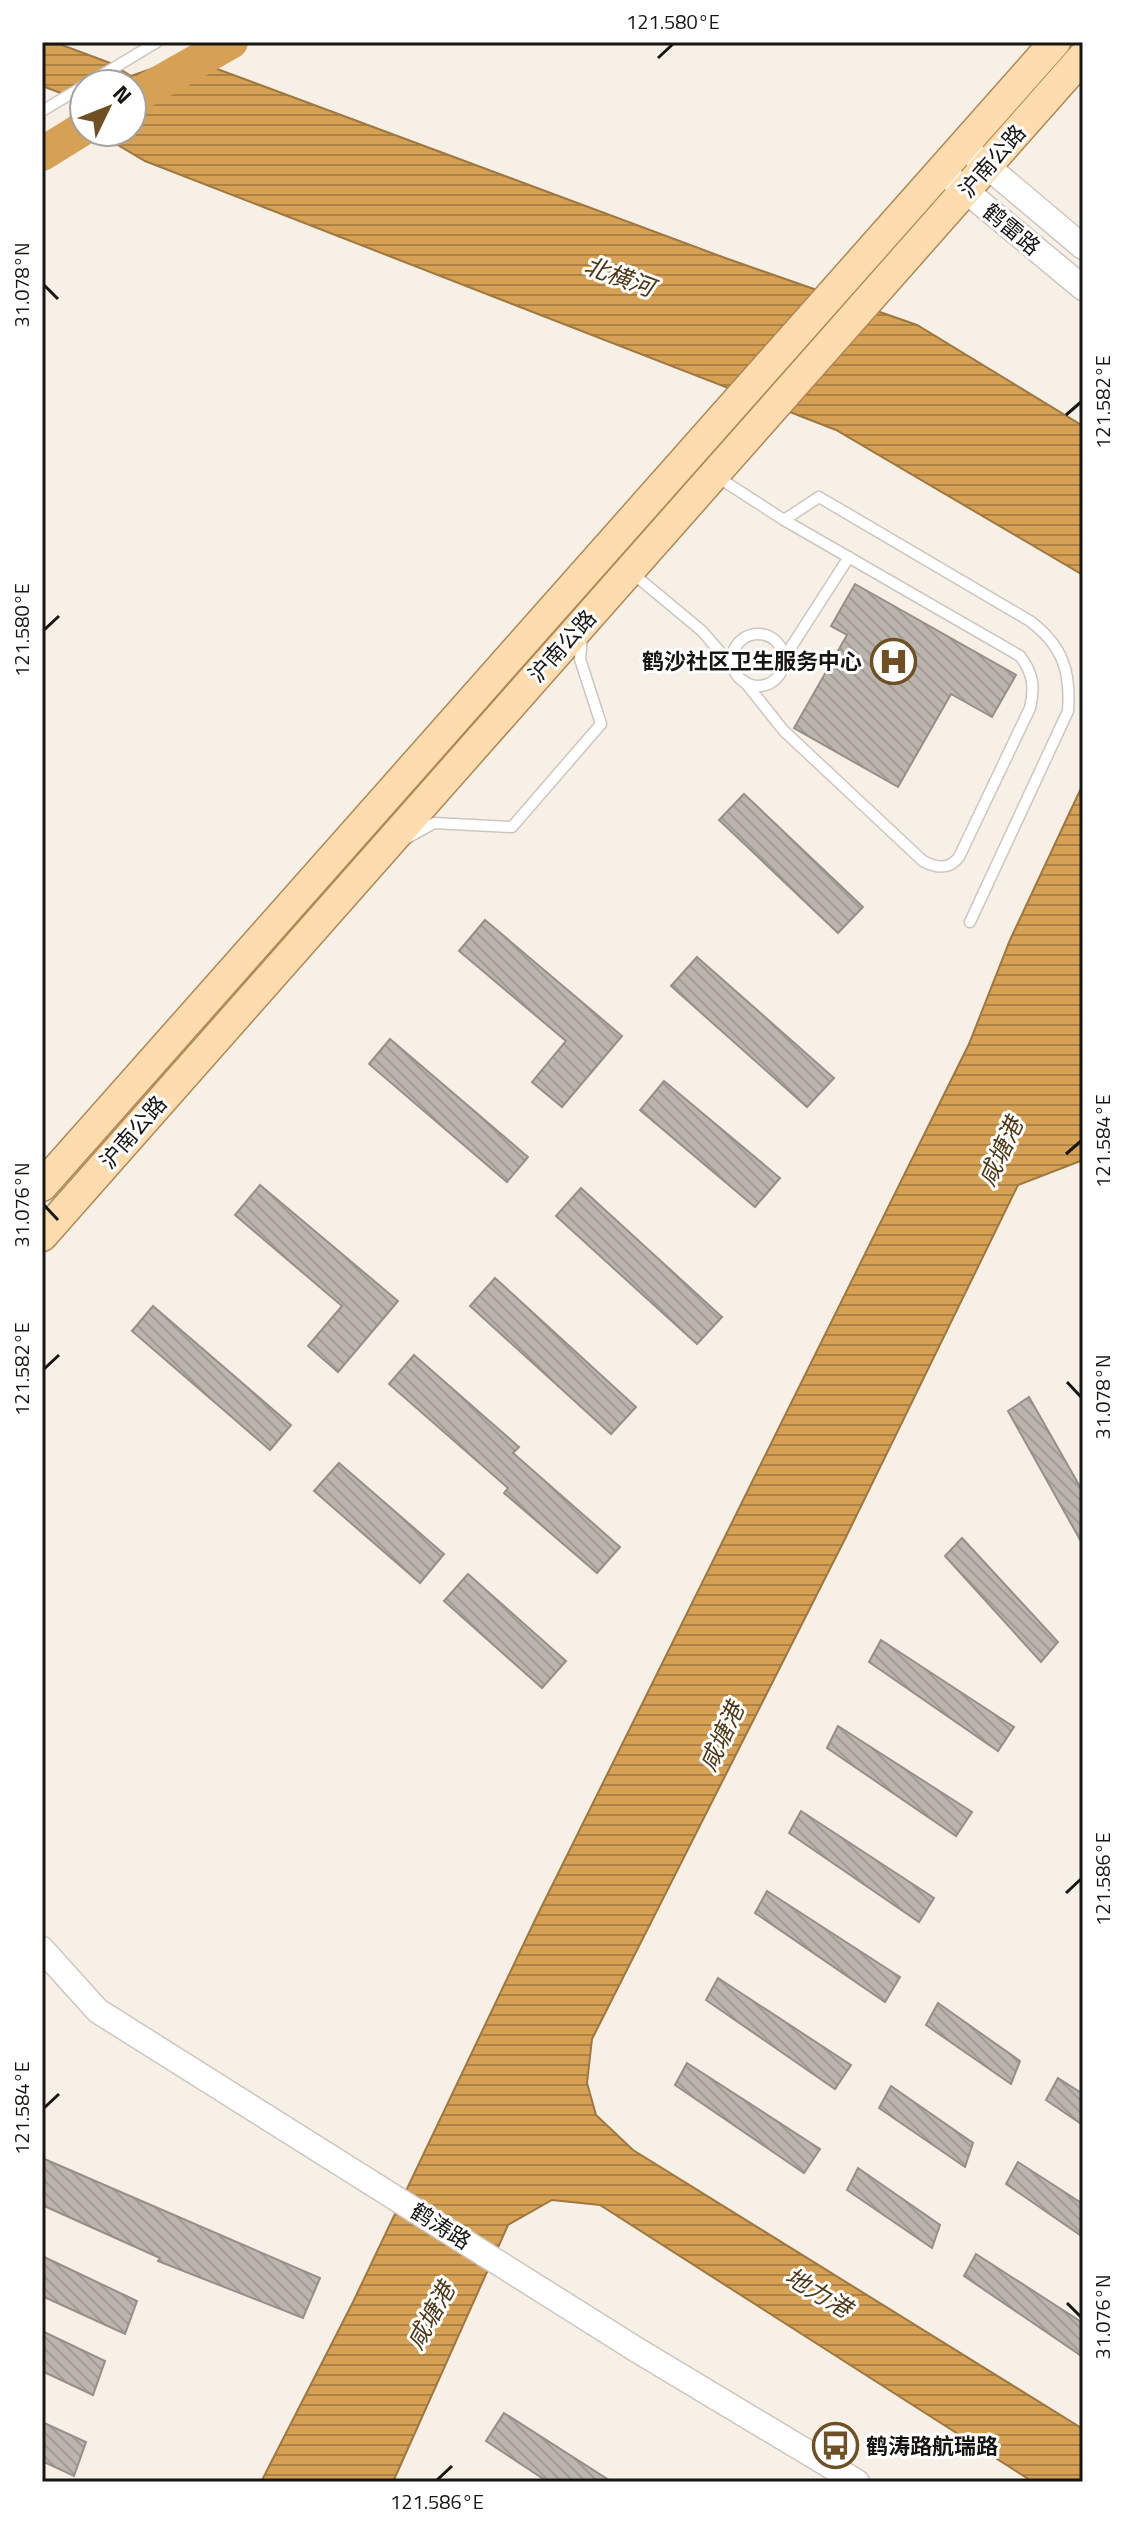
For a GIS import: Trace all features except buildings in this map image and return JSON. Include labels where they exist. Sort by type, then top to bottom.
[{"type":"main road","name":"沪南公路","points":[[42,1186],[1055,42]]},
{"type":"main road","name":"沪南公路","points":[[42,1236],[1083,57]]},
{"type":"street","name":"鹤雷路","points":[[963,146],[1083,247]]},
{"type":"street","name":"鹤雷路","points":[[942,170],[1083,288]]},
{"type":"street","name":"鹤涛路","points":[[42,1949],[98,2011],[637,2350],[857,2482]]},
{"type":"lane","points":[[115,68],[157,42]]},
{"type":"lane","points":[[42,111],[68,95]]},
{"type":"lane","points":[[629,571],[702,631],[784,731],[923,861],[941,867],[955,863],[1030,708],[1033,680],[1029,668],[1020,656],[784,520],[715,475]]},
{"type":"lane","points":[[784,520],[819,497],[1030,621],[1044,631],[1062,659],[1069,676],[1068,711],[970,922]]},
{"type":"lane","points":[[744,681],[751,685],[768,685],[780,675],[784,658],[849,557]]},
{"type":"lane","points":[[379,852],[434,823],[512,827],[601,724],[580,659],[584,622]]},
{"type":"lane","points":[[733,667],[732,658],[739,642],[756,634],[778,643],[784,658]]},
{"type":"water","points":[[42,42],[54,42],[118,68],[68,68],[68,96],[42,86]]},
{"type":"water","name":"北横河","points":[[185,57],[728,259],[917,325],[1083,426],[1083,575],[836,430],[145,161],[123,148],[148,148],[148,70]]},
{"type":"water","points":[[1083,784],[1083,1160],[1018,1185],[847,1535],[592,2039],[587,2083],[596,2115],[633,2150],[1083,2429],[1083,2482],[1033,2482],[600,2205],[552,2200],[508,2225],[393,2482],[261,2482],[353,2302],[536,1918],[969,1044],[1010,940]]},
{"type":"waterway","points":[[148,89],[231,42]]},
{"type":"waterway","points":[[42,154],[68,138]]},
{"type":"place","name":"鹤沙社区卫生服务中心","points":[[893,661]]},
{"type":"place","name":"鹤涛路航瑞路","points":[[835,2446]]},
{"type":"water label","name":"咸塘港","points":[[1001,1152]]},
{"type":"water label","name":"咸塘港","points":[[722,1737]]},
{"type":"water label","name":"地力港","points":[[818,2293]]},
{"type":"water label","name":"咸塘港","points":[[431,2316]]}]
